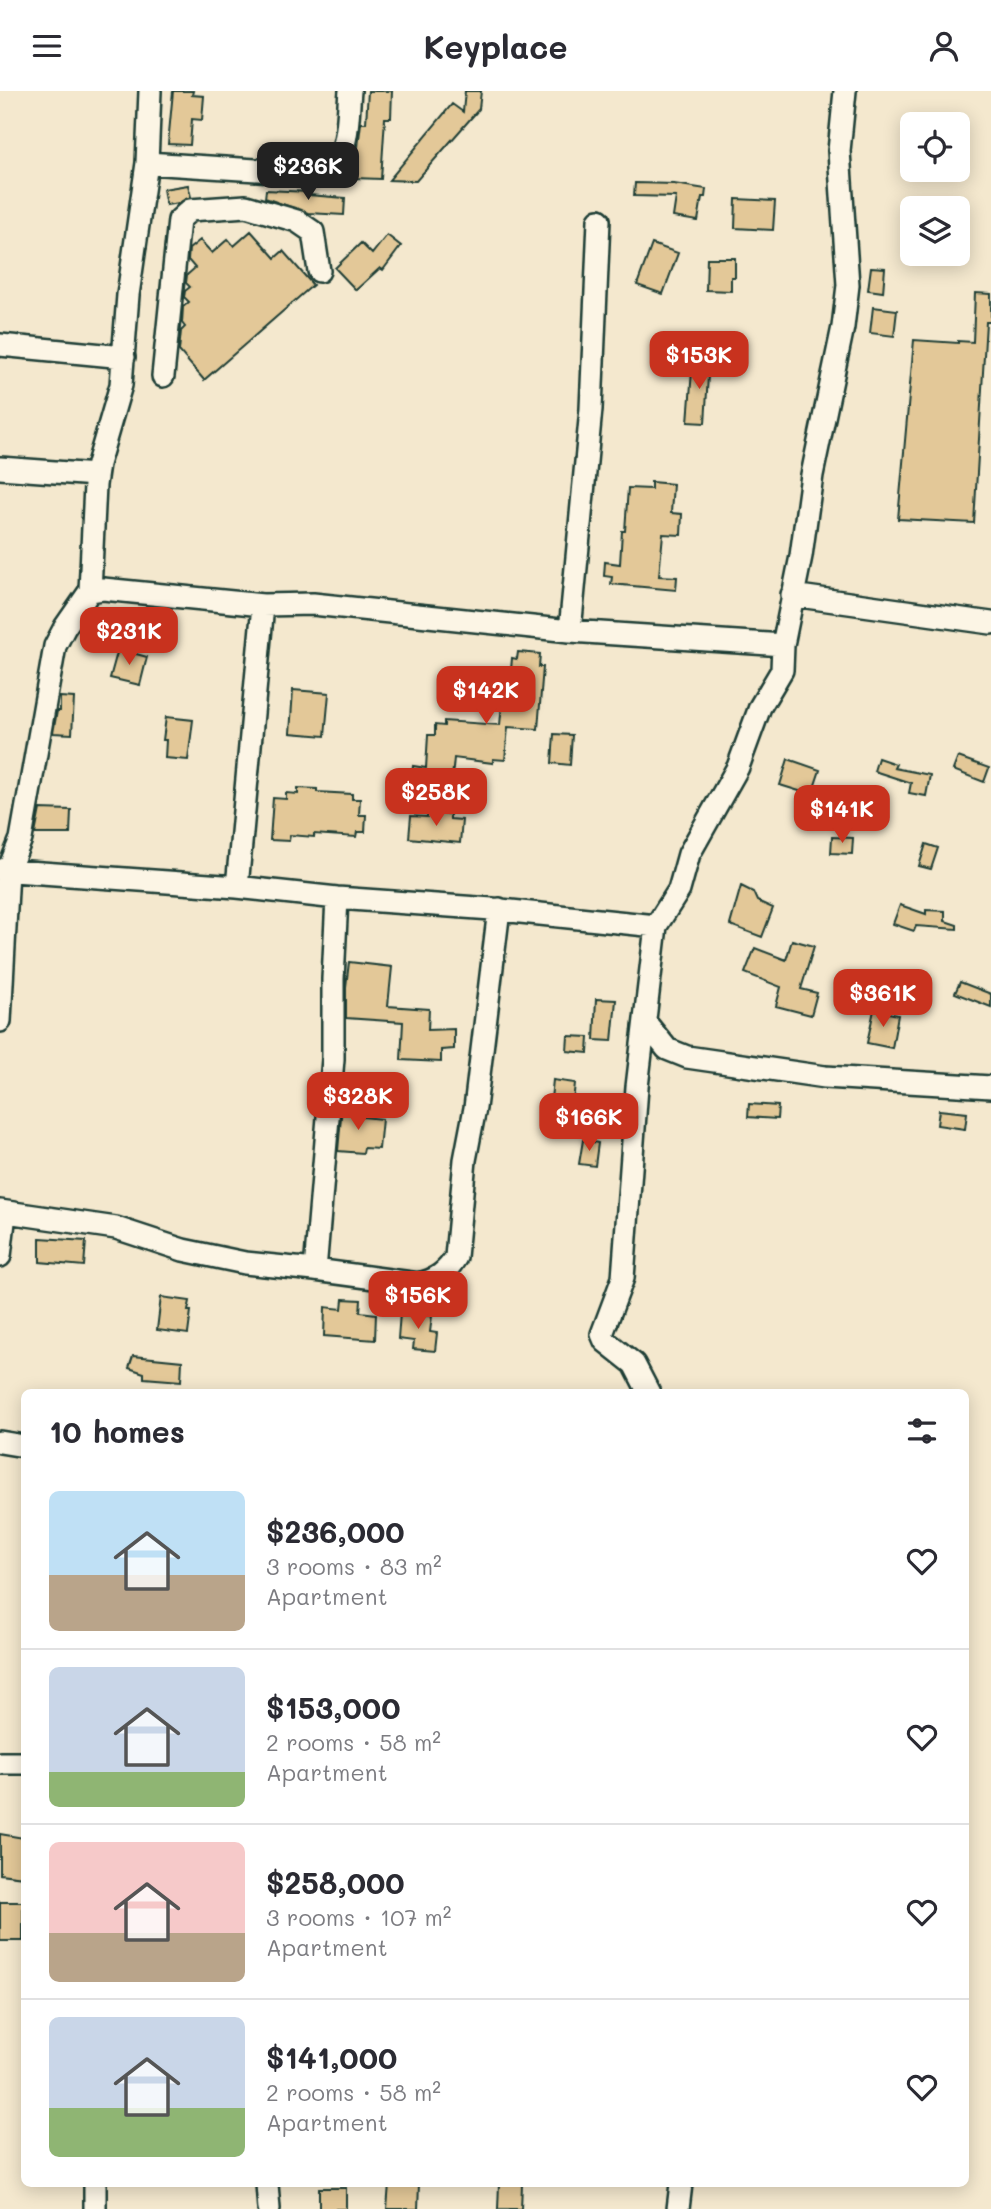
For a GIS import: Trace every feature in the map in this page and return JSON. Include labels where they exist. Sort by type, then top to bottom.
[{"type":"street","points":[[0,1021],[4,871],[21,839],[55,646],[90,591],[96,475],[118,400],[128,295],[147,163],[150,91]]},
{"type":"street","points":[[147,163],[319,174],[336,165],[342,154],[350,91]]},
{"type":"street","points":[[647,1389],[634,1364],[601,1335],[623,1278],[634,1125],[656,926],[679,890],[689,854],[738,767],[760,707],[782,670],[783,645],[801,555],[812,475],[843,327],[848,285],[839,151],[845,91]]},
{"type":"street","points":[[246,206],[249,170]]},
{"type":"street","points":[[163,376],[179,220],[190,210],[246,206],[297,221],[313,232],[319,271]]},
{"type":"street","points":[[570,631],[591,409],[599,219]]},
{"type":"street","points":[[0,345],[124,357]]},
{"type":"street","points":[[0,468],[96,475]]},
{"type":"street","points":[[90,591],[103,589],[263,605],[313,604],[570,631],[783,645]]},
{"type":"street","points":[[792,595],[991,623]]},
{"type":"street","points":[[237,887],[263,605]]},
{"type":"street","points":[[4,871],[499,909],[656,926]]},
{"type":"street","points":[[315,1270],[334,1059],[333,979],[337,898]]},
{"type":"street","points":[[0,1256],[2,1212],[116,1228],[183,1250],[245,1263],[419,1285],[435,1281],[456,1257],[465,1160],[475,1108],[499,909]]},
{"type":"street","points":[[646,1023],[667,1049],[687,1057],[825,1077],[991,1087]]},
{"type":"street","points":[[0,1442],[21,1446]]},
{"type":"street","points":[[0,1763],[21,1763]]},
{"type":"street","points":[[94,2209],[95,2187]]},
{"type":"street","points":[[267,2187],[269,2209]]},
{"type":"street","points":[[678,2209],[681,2187]]},
{"type":"building","points":[[173,91],[193,91],[192,95],[204,96],[202,120],[192,119],[190,145],[168,144]]},
{"type":"building","points":[[368,91],[392,91],[391,118],[385,118],[381,179],[354,178],[361,123],[366,123]]},
{"type":"building","points":[[465,91],[481,91],[479,109],[416,181],[389,180],[452,104],[463,112]]},
{"type":"building","points":[[635,183],[674,184],[706,189],[698,221],[673,217],[676,197],[634,196]]},
{"type":"building","points":[[188,185],[191,197],[166,205],[163,189]]},
{"type":"building","points":[[266,190],[309,192],[309,195],[345,198],[344,215],[308,213],[265,198]]},
{"type":"building","points":[[736,199],[775,201],[773,230],[735,228]]},
{"type":"building","points":[[251,231],[275,258],[283,251],[313,285],[204,380],[179,351],[181,331],[185,327],[182,323],[183,307],[189,302],[184,297],[185,291],[190,287],[186,283],[187,275],[195,268],[188,260],[189,249],[200,240],[212,253],[228,239],[234,246]]},
{"type":"building","points":[[387,235],[401,246],[383,270],[380,268],[356,290],[335,268],[361,243],[372,254]]},
{"type":"building","points":[[652,244],[678,253],[663,294],[637,285]]},
{"type":"building","points":[[707,258],[735,258],[735,277],[731,277],[731,291],[706,290]]},
{"type":"building","points":[[871,267],[885,268],[883,292],[868,290]]},
{"type":"building","points":[[975,293],[991,294],[991,322],[986,322],[974,523],[898,519],[914,340],[973,342]]},
{"type":"building","points":[[873,307],[897,310],[894,336],[870,333]]},
{"type":"building","points":[[693,358],[709,360],[705,423],[688,422]]},
{"type":"building","points":[[651,482],[673,484],[671,513],[682,514],[681,535],[663,534],[659,576],[677,577],[676,590],[611,584],[612,577],[604,576],[605,562],[620,564],[628,488],[651,489]]},
{"type":"building","points":[[93,609],[119,612],[118,629],[88,626]]},
{"type":"building","points":[[118,649],[147,657],[140,685],[110,678]]},
{"type":"building","points":[[518,652],[540,654],[539,667],[543,667],[538,729],[508,727],[505,760],[493,759],[493,763],[454,758],[451,788],[411,783],[413,766],[426,768],[428,735],[435,735],[435,725],[444,726],[444,721],[500,725],[505,670],[511,670],[512,658],[517,659]]},
{"type":"building","points":[[293,690],[329,693],[325,736],[290,733]]},
{"type":"building","points":[[60,697],[74,698],[72,734],[53,733],[57,711],[60,711]]},
{"type":"building","points":[[166,717],[193,720],[188,760],[165,758],[166,740],[163,740]]},
{"type":"building","points":[[554,734],[572,735],[570,765],[552,763]]},
{"type":"building","points":[[958,757],[989,768],[984,782],[953,770]]},
{"type":"building","points":[[878,758],[896,764],[894,768],[930,775],[926,796],[909,793],[911,783],[874,771]]},
{"type":"building","points":[[788,759],[820,770],[814,788],[847,795],[843,815],[809,808],[812,795],[780,785]]},
{"type":"building","points":[[298,788],[352,794],[352,799],[360,799],[359,815],[366,815],[365,832],[357,832],[356,837],[314,834],[314,837],[290,835],[289,841],[270,840],[273,798],[286,799],[286,793],[298,794]]},
{"type":"building","points":[[40,809],[71,810],[70,834],[35,834]]},
{"type":"building","points":[[428,812],[450,814],[450,819],[462,820],[460,843],[409,838],[411,816],[427,817]]},
{"type":"building","points":[[832,837],[853,838],[852,854],[831,853]]},
{"type":"building","points":[[926,844],[938,848],[931,869],[919,866]]},
{"type":"building","points":[[741,886],[753,892],[757,901],[773,908],[762,937],[730,925]]},
{"type":"building","points":[[900,905],[926,914],[926,910],[945,911],[945,921],[957,925],[957,929],[916,926],[914,931],[893,924]]},
{"type":"building","points":[[792,940],[814,946],[801,989],[817,993],[811,1015],[776,1006],[781,987],[745,973],[755,948],[786,960]]},
{"type":"building","points":[[349,962],[392,967],[388,1006],[429,1009],[428,1030],[454,1029],[454,1049],[441,1050],[441,1062],[401,1060],[403,1022],[346,1018]]},
{"type":"building","points":[[910,981],[924,985],[919,1008],[904,1005]]},
{"type":"building","points":[[960,982],[991,994],[991,1007],[955,993]]},
{"type":"building","points":[[596,999],[616,1000],[612,1041],[594,1040]]},
{"type":"building","points":[[874,1010],[898,1015],[892,1048],[867,1043]]},
{"type":"building","points":[[568,1036],[589,1037],[588,1053],[567,1051]]},
{"type":"building","points":[[553,1080],[575,1083],[571,1121],[549,1118]]},
{"type":"building","points":[[749,1104],[778,1106],[777,1119],[748,1117]]},
{"type":"building","points":[[342,1106],[355,1107],[354,1116],[382,1119],[379,1149],[364,1148],[363,1153],[338,1151]]},
{"type":"building","points":[[939,1110],[967,1113],[965,1129],[937,1125]]},
{"type":"building","points":[[583,1140],[598,1143],[595,1166],[579,1164]]},
{"type":"building","points":[[40,1238],[86,1241],[84,1266],[40,1262]]},
{"type":"building","points":[[161,1297],[190,1301],[188,1334],[157,1330]]},
{"type":"building","points":[[343,1299],[361,1300],[360,1312],[376,1314],[375,1340],[324,1336],[325,1307],[342,1309]]},
{"type":"building","points":[[400,1313],[432,1316],[430,1332],[437,1333],[435,1351],[413,1349],[414,1341],[398,1339]]},
{"type":"building","points":[[133,1356],[182,1361],[181,1381],[144,1378],[144,1373],[129,1368]]},
{"type":"building","points":[[0,1834],[21,1838],[21,1877],[0,1874]]},
{"type":"building","points":[[0,1902],[21,1902],[21,1941],[0,1941]]},
{"type":"building","points":[[389,2187],[419,2187],[418,2209],[387,2209]]},
{"type":"building","points":[[499,2187],[522,2187],[521,2209],[498,2209]]},
{"type":"building","points":[[319,2188],[346,2188],[346,2209],[319,2209]]}]
